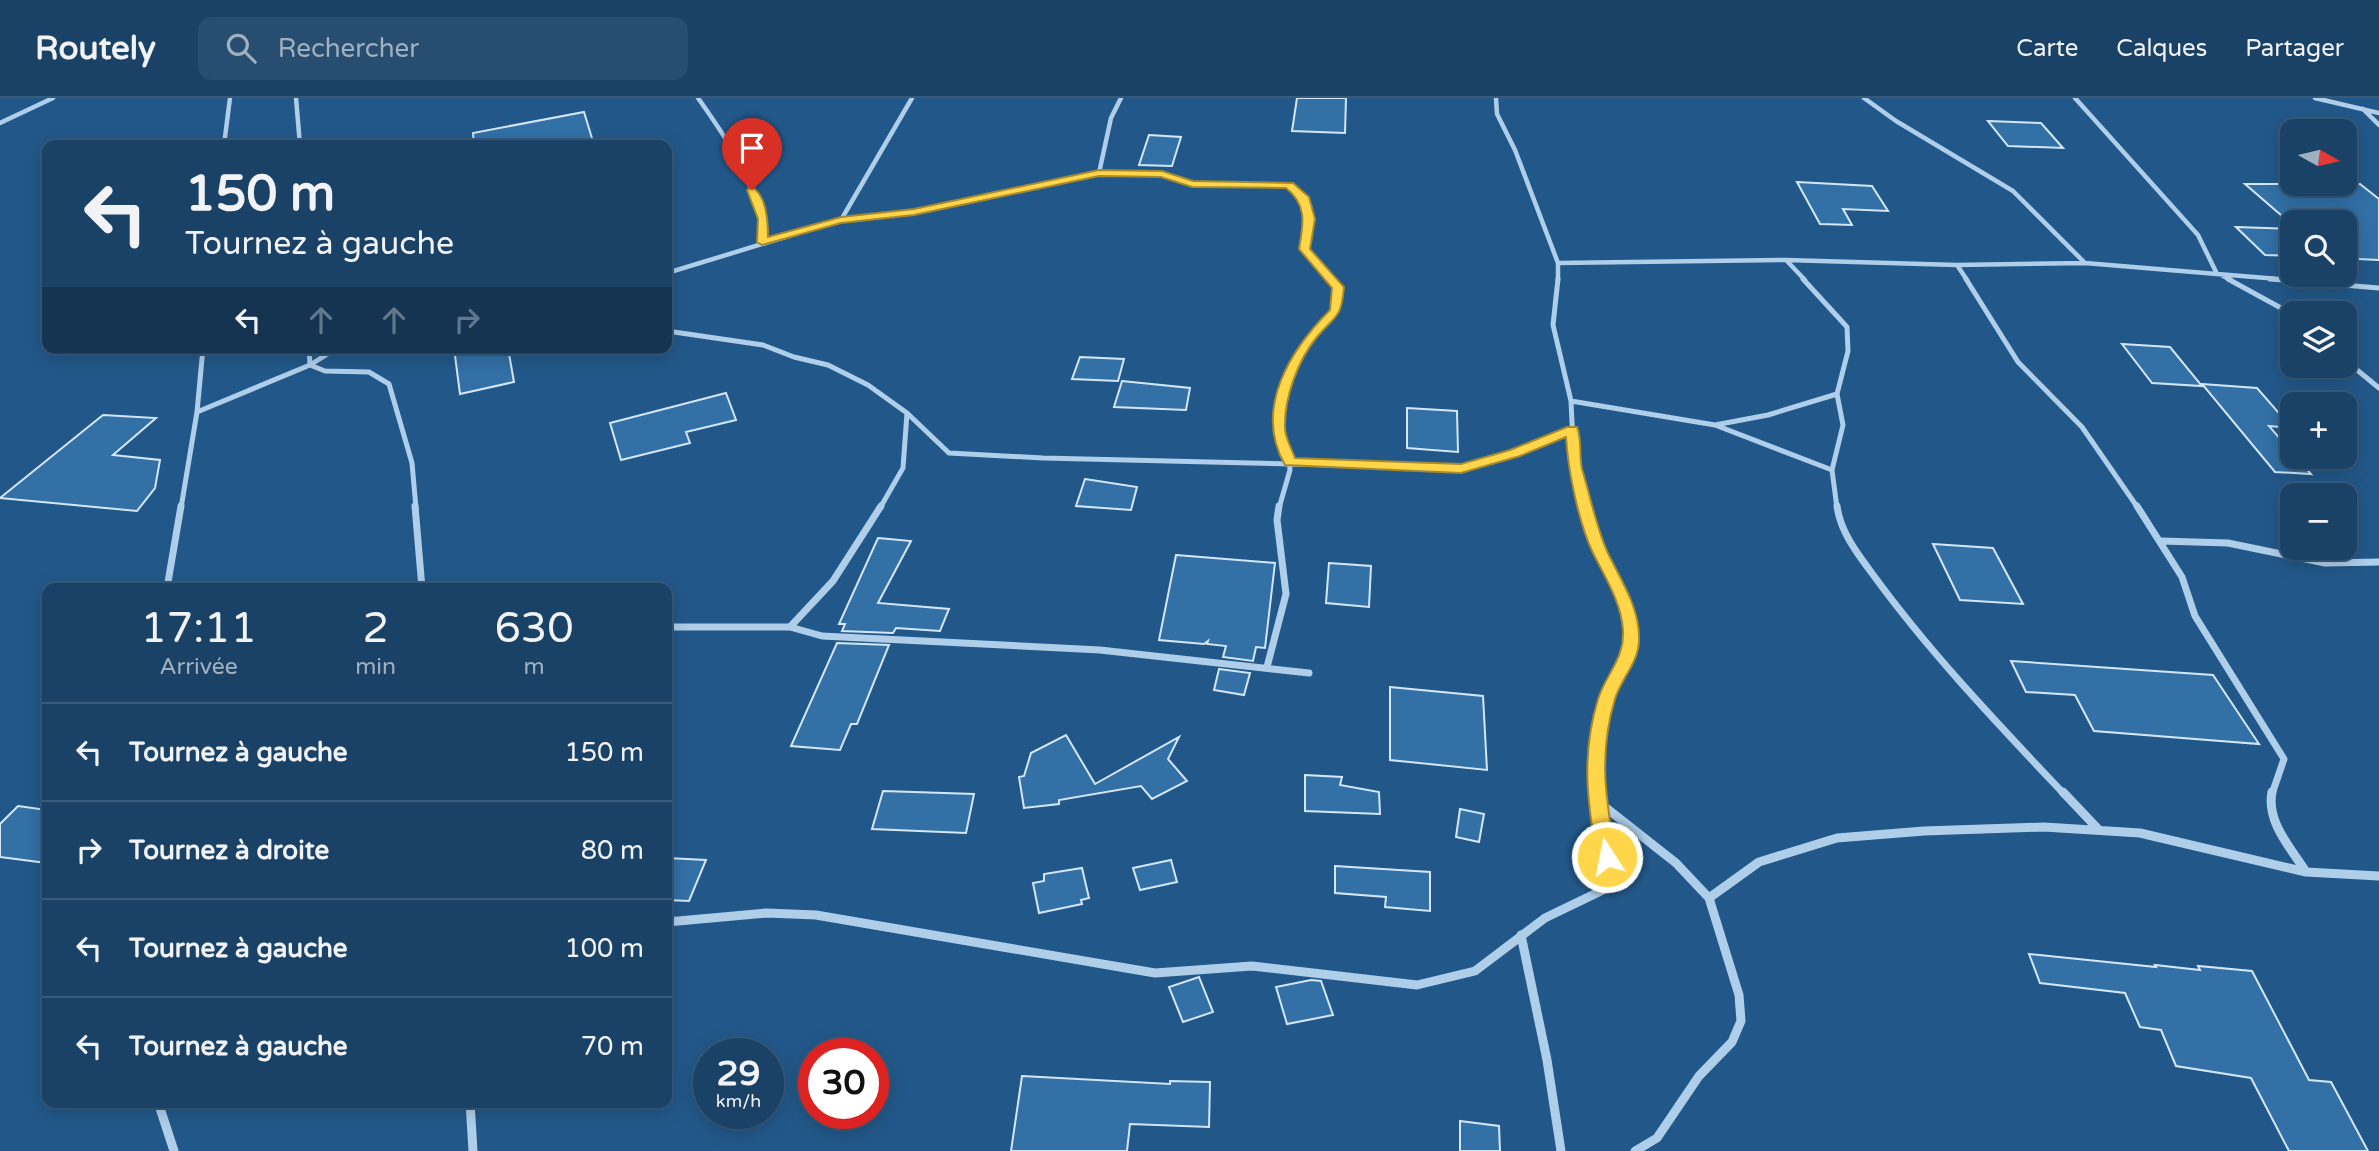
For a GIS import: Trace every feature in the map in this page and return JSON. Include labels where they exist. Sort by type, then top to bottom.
[{"type":"street","points":[[0,123],[53,98]]},
{"type":"street","points":[[226,140],[230,98]]},
{"type":"street","points":[[296,98],[300,140]]},
{"type":"street","points":[[698,98],[744,166],[763,219],[762,242]]},
{"type":"street","points":[[703,104],[710,98]]},
{"type":"street","points":[[841,220],[912,98]]},
{"type":"street","points":[[1099,173],[1111,118],[1121,98]]},
{"type":"street","points":[[672,922],[766,913],[816,915],[1155,973],[1252,966],[1417,985],[1475,971],[1545,918],[1605,889],[1610,874],[1597,800],[1594,755],[1607,697],[1628,657],[1632,643],[1631,626],[1619,588],[1598,548],[1574,465],[1571,401],[1553,324],[1558,263],[1515,150],[1497,114],[1496,98]]},
{"type":"street","points":[[1864,98],[1896,121],[2013,191],[2085,263]]},
{"type":"street","points":[[2076,98],[2198,235],[2217,274],[2280,308]]},
{"type":"street","points":[[2315,98],[2379,113]]},
{"type":"street","points":[[2362,109],[2379,125]]},
{"type":"street","points":[[672,271],[841,220],[914,212],[1099,173],[1162,174],[1192,184],[1289,185],[1303,197],[1309,219],[1305,249],[1338,287],[1336,311],[1312,335],[1296,359],[1279,405],[1278,431],[1290,462],[1287,485],[1277,518],[1284,559],[1286,604],[1267,667]]},
{"type":"street","points":[[1558,263],[1786,260],[1957,265],[2085,263],[2379,288]]},
{"type":"street","points":[[1786,260],[1847,327],[1849,351],[1836,394],[1843,425],[1832,470],[1838,516],[1856,551],[1895,605],[1973,697],[2099,830]]},
{"type":"street","points":[[1957,265],[2018,362],[2082,427],[2161,541],[2182,577],[2195,616],[2284,759],[2282,774],[2271,795],[2274,819],[2306,872]]},
{"type":"street","points":[[672,332],[763,345],[794,357],[828,365],[869,385],[907,413],[949,453],[1043,458],[1461,468],[1515,453],[1572,430]]},
{"type":"street","points":[[168,583],[197,412],[202,354]]},
{"type":"street","points":[[309,354],[310,365]]},
{"type":"street","points":[[197,412],[310,365],[327,354]]},
{"type":"street","points":[[310,365],[325,371],[369,372],[389,384],[412,463],[422,583]]},
{"type":"street","points":[[2357,369],[2379,388]]},
{"type":"street","points":[[1715,425],[1768,415],[1836,394]]},
{"type":"street","points":[[1571,401],[1715,425],[1832,470]]},
{"type":"street","points":[[790,628],[833,581],[904,468],[907,413]]},
{"type":"street","points":[[2161,541],[2228,543],[2325,563],[2379,562]]},
{"type":"street","points":[[672,627],[790,628],[822,636],[1100,650],[1309,673]]},
{"type":"street","points":[[1597,800],[1676,863],[1709,898],[1739,995],[1741,1021],[1732,1042],[1699,1076],[1657,1138],[1635,1151]]},
{"type":"street","points":[[1709,898],[1759,862],[1837,838],[1924,831],[2044,827],[2140,833],[2306,872],[2378,877]]},
{"type":"street","points":[[1521,935],[1547,1060],[1561,1151]]},
{"type":"street","points":[[160,1108],[174,1151]]},
{"type":"street","points":[[470,1108],[473,1151]]},
{"type":"building","points":[[1297,98],[1346,98],[1345,133],[1292,131]]},
{"type":"building","points":[[584,112],[592,140],[474,140],[473,133]]},
{"type":"building","points":[[1988,121],[2041,123],[2063,148],[2008,146]]},
{"type":"building","points":[[1149,135],[1181,137],[1172,166],[1139,165]]},
{"type":"building","points":[[1797,182],[1872,186],[1888,211],[1843,209],[1852,225],[1820,224]]},
{"type":"building","points":[[2245,184],[2280,184],[2280,196],[2357,196],[2357,184],[2360,184],[2379,199],[2379,260],[2357,258],[2357,210],[2280,210],[2280,214]]},
{"type":"building","points":[[2236,227],[2280,229],[2280,256],[2265,255]]},
{"type":"building","points":[[2122,344],[2170,347],[2202,386],[2152,383]]},
{"type":"building","points":[[455,354],[509,354],[514,382],[460,394]]},
{"type":"building","points":[[1080,357],[1124,359],[1118,381],[1072,379]]},
{"type":"building","points":[[1122,381],[1190,388],[1186,410],[1114,407]]},
{"type":"building","points":[[2202,384],[2257,388],[2280,414],[2280,427],[2269,426],[2280,439],[2280,469],[2307,469],[2311,474],[2275,472]]},
{"type":"building","points":[[726,393],[736,420],[686,432],[690,443],[621,460],[610,423]]},
{"type":"building","points":[[1407,408],[1457,411],[1458,452],[1407,448]]},
{"type":"building","points":[[103,415],[156,418],[113,455],[160,460],[155,488],[137,511],[0,498]]},
{"type":"building","points":[[1085,479],[1137,487],[1131,510],[1076,506]]},
{"type":"building","points":[[878,538],[911,541],[878,603],[949,609],[940,631],[896,628],[893,633],[842,631],[845,624],[839,624]]},
{"type":"building","points":[[1933,544],[1993,548],[2023,604],[1960,600]]},
{"type":"building","points":[[1176,555],[1275,563],[1265,648],[1256,647],[1253,661],[1223,657],[1226,646],[1207,644],[1208,641],[1204,644],[1159,640]]},
{"type":"building","points":[[1329,563],[1371,566],[1369,607],[1326,603]]},
{"type":"building","points":[[837,643],[889,645],[857,724],[851,724],[840,750],[791,746]]},
{"type":"building","points":[[2011,661],[2213,675],[2259,744],[2094,731],[2075,695],[2026,692]]},
{"type":"building","points":[[1219,669],[1250,673],[1244,695],[1214,690]]},
{"type":"building","points":[[1390,687],[1483,696],[1487,770],[1390,760]]},
{"type":"building","points":[[1066,735],[1095,784],[1179,737],[1168,759],[1187,781],[1152,799],[1141,786],[1059,800],[1059,804],[1024,808],[1019,777],[1024,776],[1031,753]]},
{"type":"building","points":[[1305,775],[1342,777],[1340,785],[1379,792],[1380,814],[1305,811]]},
{"type":"building","points":[[883,791],[974,794],[966,833],[872,829]]},
{"type":"building","points":[[18,806],[42,809],[42,862],[0,857],[0,824]]},
{"type":"building","points":[[1460,809],[1484,814],[1479,842],[1456,837]]},
{"type":"building","points":[[672,858],[706,860],[689,901],[672,900]]},
{"type":"building","points":[[1171,860],[1177,882],[1140,890],[1133,868]]},
{"type":"building","points":[[1335,866],[1430,872],[1430,911],[1385,907],[1386,897],[1335,893]]},
{"type":"building","points":[[1082,868],[1089,898],[1081,900],[1082,904],[1039,913],[1033,883],[1044,881],[1044,874]]},
{"type":"building","points":[[2029,954],[2156,967],[2155,965],[2200,970],[2198,966],[2252,971],[2309,1080],[2331,1082],[2368,1151],[2289,1151],[2251,1078],[2176,1066],[2161,1030],[2140,1027],[2125,993],[2040,983]]},
{"type":"building","points":[[1199,977],[1213,1012],[1183,1022],[1169,987]]},
{"type":"building","points":[[1311,980],[1321,981],[1333,1015],[1287,1024],[1276,987]]},
{"type":"building","points":[[1022,1076],[1170,1084],[1170,1081],[1210,1082],[1209,1127],[1130,1124],[1127,1151],[1011,1151]]},
{"type":"building","points":[[1460,1121],[1499,1126],[1500,1151],[1460,1151]]},
{"type":"route","points":[[752,190],[763,219],[762,242],[841,220],[914,212],[1099,173],[1162,174],[1192,184],[1289,185],[1303,197],[1309,219],[1305,249],[1338,287],[1336,311],[1312,335],[1296,359],[1279,405],[1278,431],[1290,462],[1461,468],[1515,453],[1572,430],[1574,465],[1598,548],[1619,588],[1631,626],[1632,643],[1628,657],[1607,697],[1594,755],[1597,800],[1607,857]]}]
